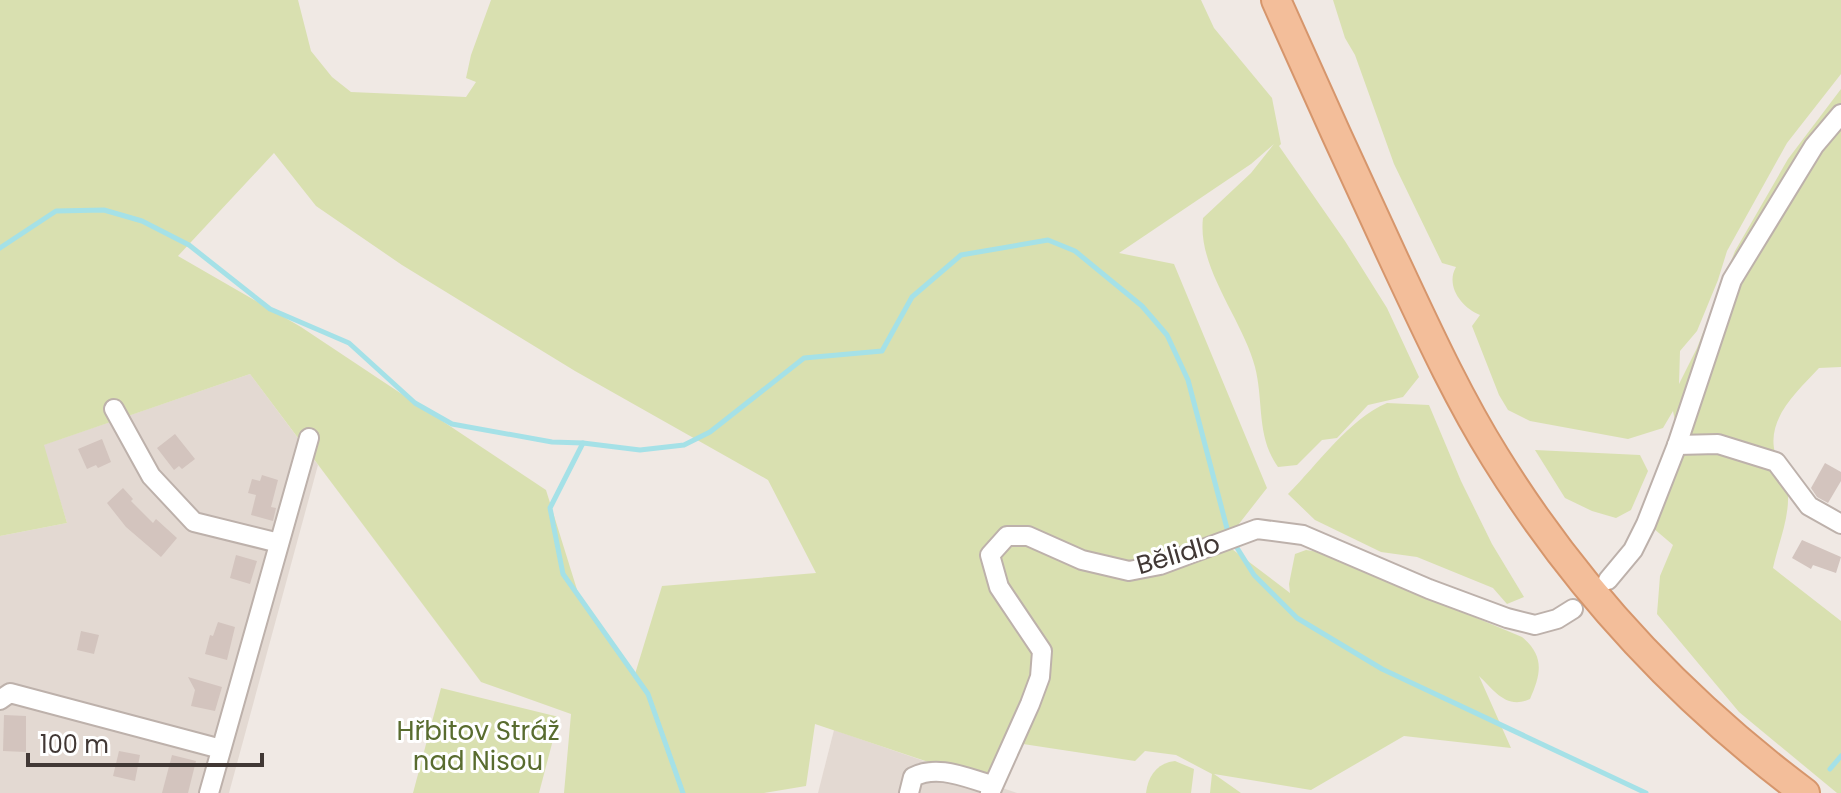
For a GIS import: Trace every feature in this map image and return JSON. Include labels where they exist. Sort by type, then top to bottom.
[{"type":"main road","points":[[1276,0],[1438,354],[1496,458],[1577,576],[1615,620],[1669,677],[1738,742],[1805,793]]},
{"type":"street","points":[[1608,580],[1633,550],[1646,524],[1677,445],[1732,280],[1814,146],[1841,114]]},
{"type":"street","points":[[114,409],[151,476],[194,522],[279,543]]},
{"type":"street","points":[[209,793],[309,438]]},
{"type":"street","points":[[1677,445],[1718,444],[1776,462],[1809,506],[1841,524]]},
{"type":"street","name":"Bělidlo","points":[[991,789],[1040,677],[1042,651],[999,587],[990,555],[1007,536],[1028,536],[1082,560],[1129,571],[1160,565],[1257,529],[1303,535],[1429,589],[1507,618],[1535,625],[1557,619],[1573,609]]},
{"type":"street","points":[[0,700],[10,693],[221,749]]},
{"type":"street","points":[[909,793],[913,777],[925,770],[942,771],[991,789]]},
{"type":"shaded area","points":[[250,374],[318,465],[229,793],[0,793],[0,536],[67,523],[43,445]]},
{"type":"shaded area","points":[[834,730],[1017,793],[818,793]]},
{"type":"green space","points":[[0,0],[298,0],[311,51],[332,77],[351,92],[466,97],[476,82],[466,78],[491,0],[1201,0],[1214,28],[1272,98],[1279,146],[1387,308],[1419,377],[1403,397],[1368,405],[1337,438],[1322,440],[1297,465],[1278,467],[1263,431],[1255,367],[1214,275],[1203,237],[1203,218],[1251,173],[1274,144],[1251,164],[1119,253],[1174,264],[1267,488],[1224,543],[1290,593],[1295,554],[1306,550],[1319,552],[1522,637],[1534,651],[1539,666],[1530,699],[1522,702],[1501,697],[1479,676],[1511,748],[1404,736],[1311,790],[1214,774],[1241,793],[1210,793],[1212,774],[1176,755],[1145,751],[1135,761],[1023,744],[988,782],[815,724],[806,786],[764,793],[564,793],[571,714],[481,682],[250,374],[44,445],[67,523],[0,536]],"holes":[[[274,153],[316,206],[402,265],[575,371],[768,480],[816,573],[662,586],[635,674],[579,596],[546,490],[301,327],[178,256]]]},
{"type":"green space","points":[[1333,0],[1841,0],[1841,74],[1787,143],[1727,251],[1697,331],[1680,351],[1679,384],[1697,348],[1735,251],[1788,159],[1841,89],[1841,367],[1819,368],[1793,396],[1775,428],[1775,453],[1788,490],[1788,504],[1773,568],[1841,621],[1841,793],[1837,793],[1739,712],[1657,614],[1660,576],[1673,545],[1653,528],[1682,455],[1673,411],[1663,428],[1628,439],[1530,421],[1508,410],[1472,326],[1480,315],[1457,296],[1453,282],[1456,267],[1442,263],[1394,164]]},
{"type":"green space","points":[[1387,403],[1429,405],[1492,544],[1524,597],[1507,604],[1493,588],[1417,557],[1381,552],[1315,520],[1288,494],[1347,431]]},
{"type":"green space","points":[[1535,450],[1640,455],[1648,471],[1631,510],[1616,518],[1565,498]]},
{"type":"green space","name":"Hřbitov Stráž nad Nisou","points":[[441,688],[559,717],[539,793],[413,793]]},
{"type":"green space","points":[[1175,761],[1194,769],[1191,793],[1146,793],[1154,771],[1163,764]]},
{"type":"building","points":[[175,434],[195,459],[182,469],[179,466],[174,470],[157,448]]},
{"type":"building","points":[[102,439],[111,462],[87,469],[78,449]]},
{"type":"building","points":[[1825,463],[1841,472],[1841,481],[1828,503],[1817,497],[1811,488]]},
{"type":"building","points":[[262,475],[278,480],[271,507],[276,508],[273,521],[251,515],[256,495],[248,493],[252,479],[260,481]]},
{"type":"building","points":[[123,488],[153,523],[156,519],[177,538],[161,557],[126,527],[107,503]]},
{"type":"building","points":[[1802,540],[1841,557],[1836,573],[1813,565],[1811,569],[1792,558]]},
{"type":"building","points":[[236,555],[257,561],[250,584],[230,578]]},
{"type":"building","points":[[218,622],[235,627],[227,660],[205,654],[210,635],[213,636]]},
{"type":"building","points":[[81,631],[99,635],[94,654],[77,650]]},
{"type":"building","points":[[188,677],[222,687],[215,711],[191,706],[195,690]]},
{"type":"building","points":[[4,715],[26,716],[26,752],[3,751]]},
{"type":"building","points":[[119,751],[140,755],[135,781],[113,776]]},
{"type":"building","points":[[172,755],[196,761],[188,793],[162,793]]},
{"type":"waterway","points":[[0,248],[56,211],[104,210],[142,221],[189,245],[270,309],[349,343],[415,403],[452,424],[552,442],[640,450],[684,445],[710,432],[804,358],[882,351],[912,297],[961,255],[1048,240],[1075,251],[1142,306],[1167,335],[1188,380],[1229,536]]},
{"type":"waterway","points":[[583,443],[550,508],[563,574],[648,694],[683,793]]},
{"type":"waterway","points":[[1234,543],[1254,575],[1297,618],[1382,669],[1646,793]]},
{"type":"waterway","points":[[1830,769],[1841,756]]}]
